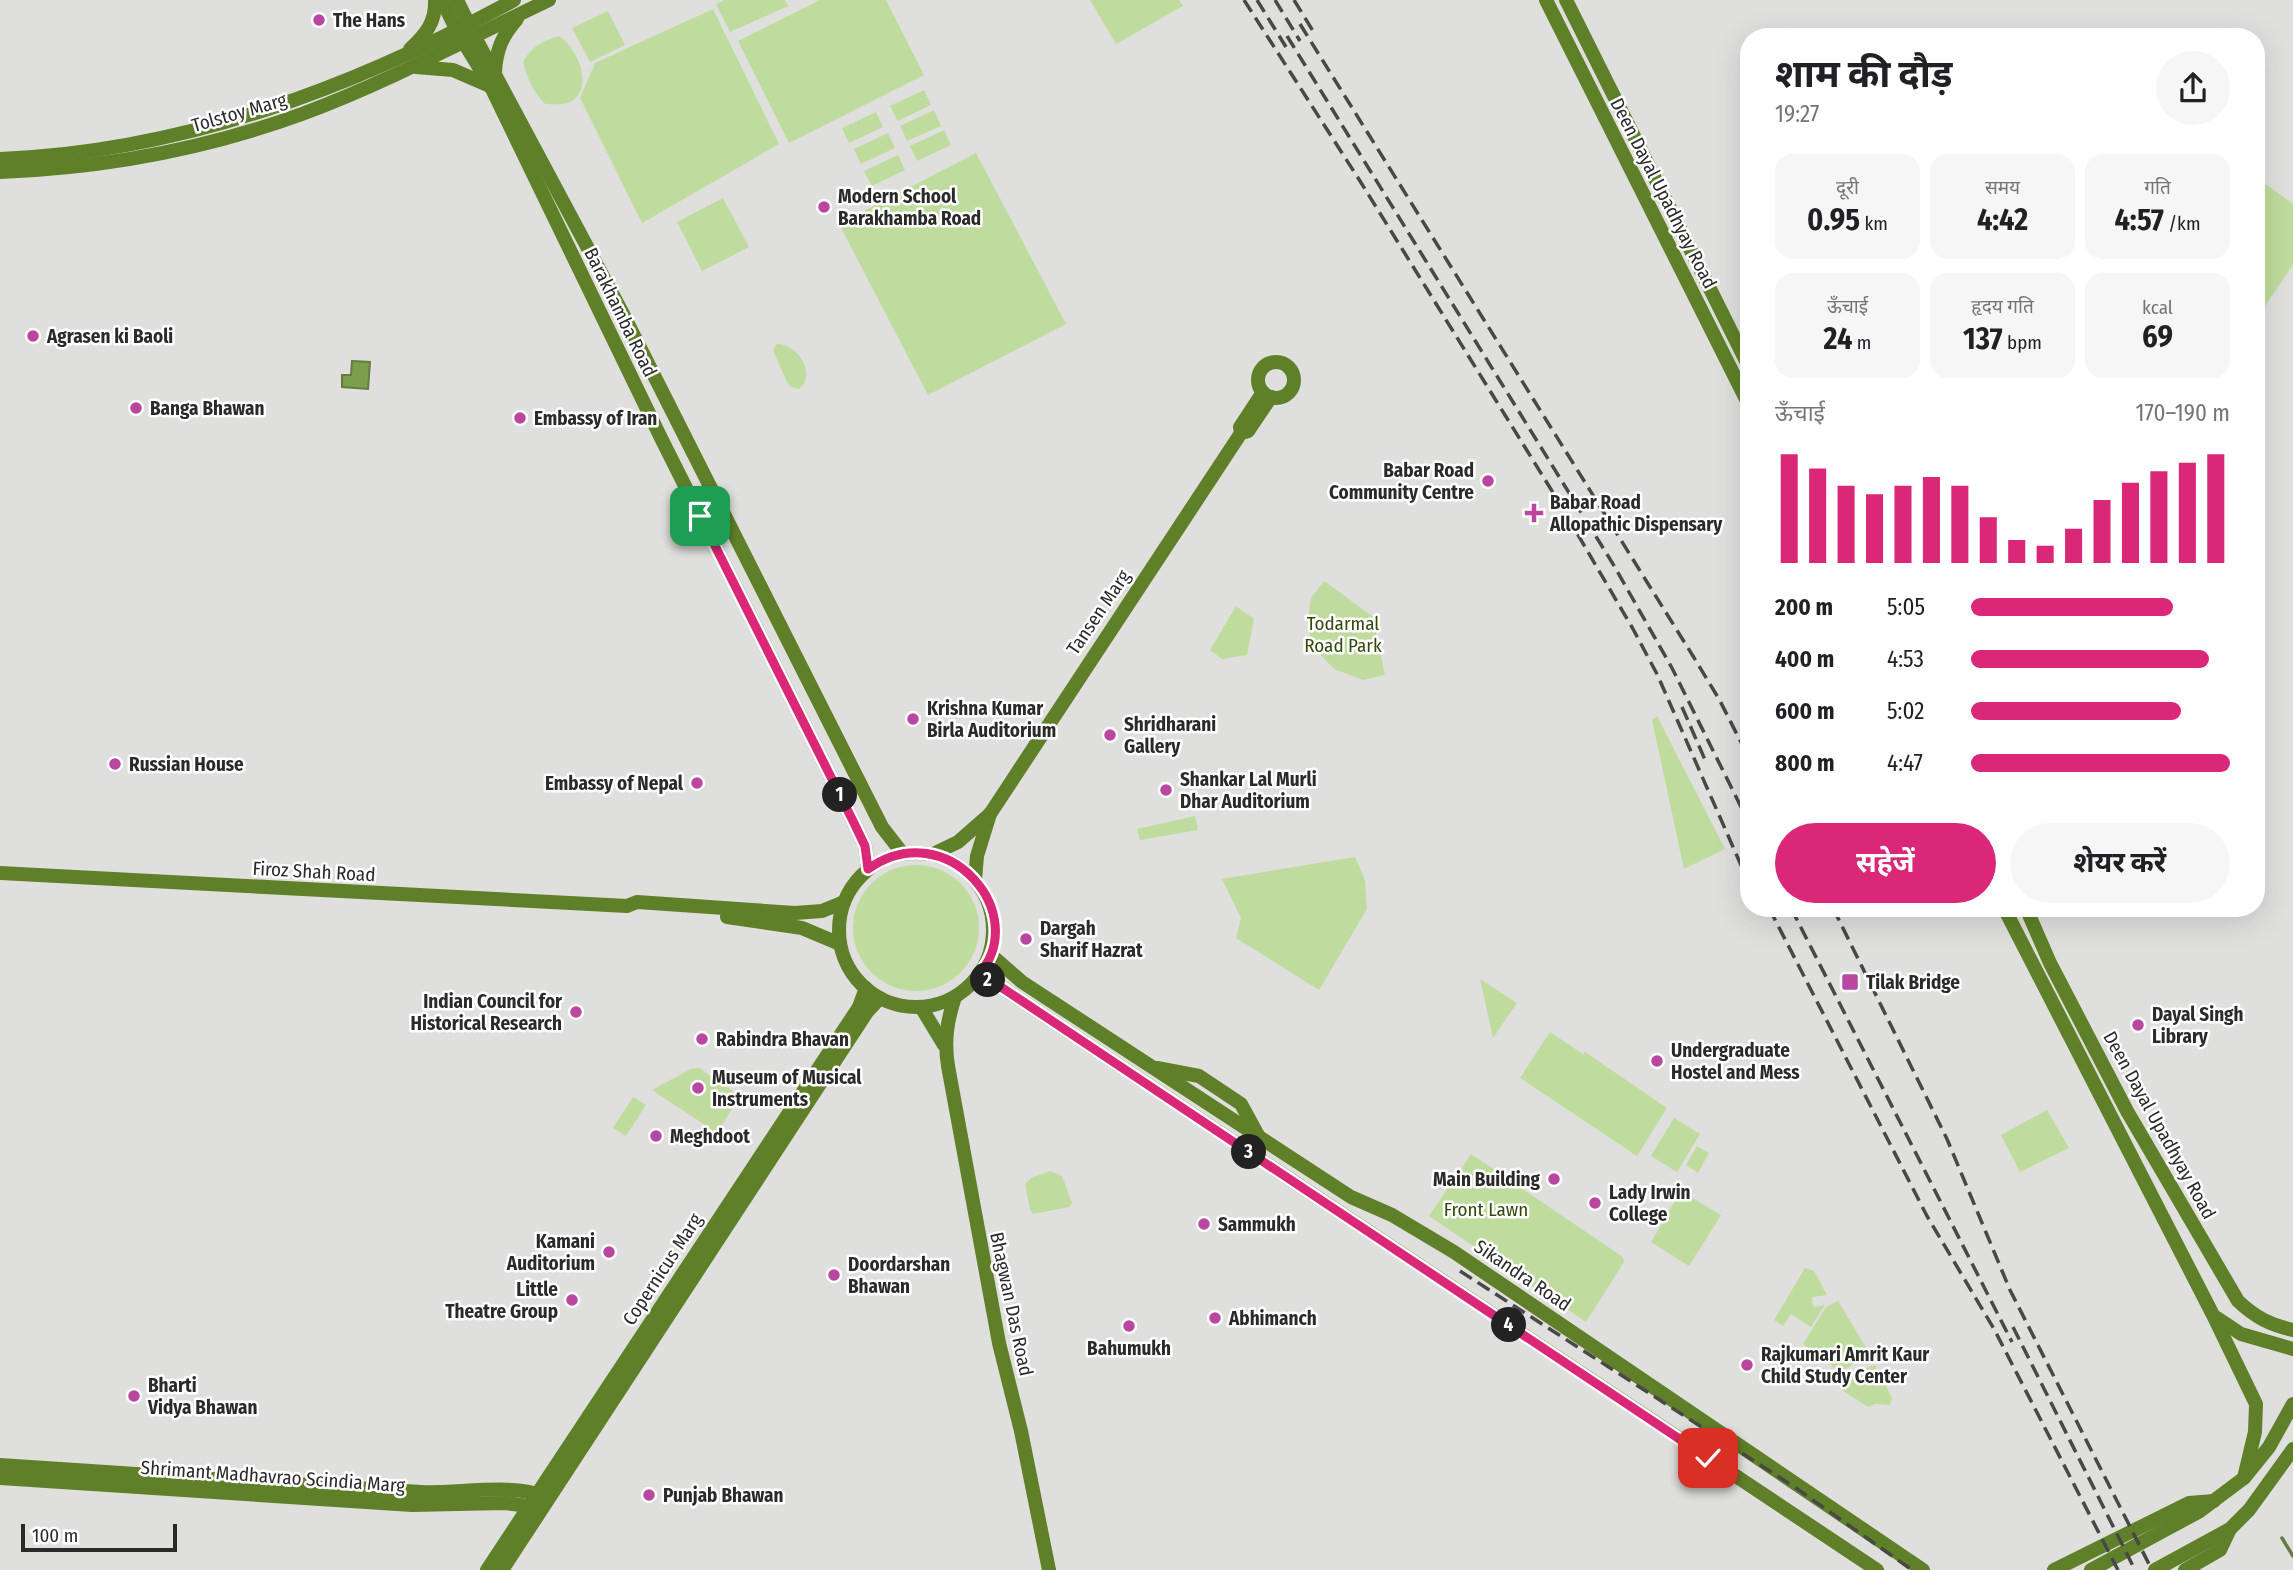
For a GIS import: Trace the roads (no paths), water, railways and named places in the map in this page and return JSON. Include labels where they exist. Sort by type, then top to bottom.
[{"type":"main road","points":[[435,0],[435,17],[407,60],[493,81],[496,55],[518,6]]},
{"type":"main road","name":"Barakhamba Road","points":[[442,0],[466,34],[622,312],[882,827],[903,854]]},
{"type":"main road","name":"Barakhamba Road","points":[[457,0],[466,34]]},
{"type":"main road","name":"Tolstoy Marg","points":[[0,159],[82,152],[210,127],[299,100],[407,60],[466,34],[518,6],[549,0]]},
{"type":"main road","name":"Deen Dayal Upadhyay Road","points":[[1546,0],[1740,388]]},
{"type":"main road","name":"Deen Dayal Upadhyay Road","points":[[1566,0],[1740,349]]},
{"type":"main road","name":"Tolstoy Marg","points":[[0,172],[82,166],[158,155],[224,139],[305,113],[407,60]]},
{"type":"main road","name":"Barakhamba Road","points":[[493,81],[661,438],[865,846],[868,869]]},
{"type":"main road","name":"Tansen Marg","points":[[933,855],[958,842],[990,814],[1241,433],[1248,431],[1267,394]]},
{"type":"main road","name":"Tansen Marg","points":[[975,880],[977,856],[990,814]]},
{"type":"main road","points":[[903,854],[933,855],[956,864],[975,880],[986,896],[992,915],[994,935],[984,969],[955,997],[931,1006],[902,1006],[880,998],[866,988],[849,968],[840,944],[839,920],[852,887],[868,869],[885,859],[903,854]]},
{"type":"main road","name":"Firoz Shah Road","points":[[0,873],[627,906],[637,902],[795,913],[822,911],[844,902]]},
{"type":"main road","name":"Firoz Shah Road","points":[[627,906],[636,911],[728,917],[795,927],[840,944]]},
{"type":"main road","name":"Deen Dayal Upadhyay Road","points":[[2009,917],[2213,1314],[2256,1404],[2255,1432],[2244,1478]]},
{"type":"main road","name":"Deen Dayal Upadhyay Road","points":[[2030,917],[2050,963],[2127,1111],[2238,1301],[2258,1318],[2274,1326],[2293,1330]]},
{"type":"main road","name":"Sikandra Road","points":[[990,954],[1014,976],[1259,1138],[1352,1197],[1392,1215],[1454,1252],[1923,1570]]},
{"type":"main road","points":[[978,975],[1004,989],[1877,1570]]},
{"type":"main road","name":"Copernicus Marg","points":[[502,1570],[539,1501],[859,1007],[866,988]]},
{"type":"main road","name":"Bhagwan Das Road","points":[[955,997],[948,1015],[944,1045],[999,1343],[1021,1431],[1049,1570]]},
{"type":"main road","name":"Copernicus Marg","points":[[487,1570],[539,1501],[867,1012],[880,998]]},
{"type":"main road","name":"Bhagwan Das Road","points":[[921,1007],[944,1045]]},
{"type":"main road","points":[[2213,1314],[2241,1334],[2293,1349]]},
{"type":"main road","points":[[2091,1570],[2166,1532],[2216,1501],[2244,1478],[2269,1447],[2293,1404]]},
{"type":"main road","points":[[2155,1570],[2230,1529],[2249,1510],[2293,1449]]},
{"type":"main road","name":"Shrimant Madhavrao Scindia Marg","points":[[0,1465],[425,1492],[507,1491],[539,1501]]},
{"type":"main road","name":"Shrimant Madhavrao Scindia Marg","points":[[0,1478],[412,1505],[539,1501]]},
{"type":"main road","points":[[2054,1570],[2189,1503],[2216,1501]]},
{"type":"main road","points":[[2185,1570],[2220,1550],[2230,1529]]},
{"type":"main road","points":[[1901,1555],[1905,1560],[1905,1570]]},
{"type":"waterway","points":[[2282,1538],[2293,1556]]},
{"type":"railway","points":[[1244,0],[1557,499],[1633,629],[1657,674],[1740,863]]},
{"type":"railway","points":[[1257,0],[1286,47]]},
{"type":"railway","points":[[1275,0],[1300,41]]},
{"type":"railway","points":[[1294,0],[1313,31]]},
{"type":"railway","points":[[1300,24],[1693,656],[1740,740]]},
{"type":"railway","points":[[1287,36],[1613,564],[1672,668],[1740,805]]},
{"type":"railway","points":[[1682,707],[1706,762]]},
{"type":"railway","points":[[1774,917],[1927,1216],[1994,1329],[2118,1570]]},
{"type":"railway","points":[[1796,917],[2012,1342]]},
{"type":"railway","points":[[1837,917],[1947,1139],[2010,1290],[2152,1570]]},
{"type":"railway","points":[[1460,1271],[1796,1488],[1912,1570]]},
{"type":"railway","points":[[2013,1327],[2135,1570]]},
{"type":"place","name":"The Hans","points":[[319,20]]},
{"type":"place","name":"Modern School Barakhamba Road","points":[[824,207]]},
{"type":"place","name":"Agrasen ki Baoli","points":[[33,336]]},
{"type":"place","name":"Banga Bhawan","points":[[136,408]]},
{"type":"place","name":"Embassy of Iran","points":[[520,418]]},
{"type":"place","name":"Babar Road Community Centre","points":[[1488,481]]},
{"type":"place","name":"Babar Road Allopathic Dispensary","points":[[1534,513]]},
{"type":"place","name":"Krishna Kumar Birla Auditorium","points":[[913,719]]},
{"type":"place","name":"Shridharani Gallery","points":[[1110,735]]},
{"type":"place","name":"Russian House","points":[[115,764]]},
{"type":"place","name":"Embassy of Nepal","points":[[697,783]]},
{"type":"place","name":"Shankar Lal Murli Dhar Auditorium","points":[[1166,790]]},
{"type":"place","name":"Dargah Sharif Hazrat","points":[[1026,939]]},
{"type":"place","name":"Tilak Bridge","points":[[1850,982]]},
{"type":"place","name":"Indian Council for Historical Research","points":[[576,1012]]},
{"type":"place","name":"Dayal Singh Library","points":[[2138,1025]]},
{"type":"place","name":"Rabindra Bhavan","points":[[702,1039]]},
{"type":"place","name":"Undergraduate Hostel and Mess","points":[[1657,1061]]},
{"type":"place","name":"Museum of Musical Instruments","points":[[698,1088]]},
{"type":"place","name":"Meghdoot","points":[[656,1136]]},
{"type":"place","name":"Main Building","points":[[1554,1179]]},
{"type":"place","name":"Lady Irwin College","points":[[1595,1203]]},
{"type":"place","name":"Sammukh","points":[[1204,1224]]},
{"type":"place","name":"Kamani Auditorium","points":[[609,1252]]},
{"type":"place","name":"Doordarshan Bhawan","points":[[834,1275]]},
{"type":"place","name":"Little Theatre Group","points":[[572,1300]]},
{"type":"place","name":"Abhimanch","points":[[1215,1318]]},
{"type":"place","name":"Bahumukh","points":[[1129,1326]]},
{"type":"place","name":"Rajkumari Amrit Kaur Child Study Center","points":[[1747,1365]]},
{"type":"place","name":"Bharti Vidya Bhawan","points":[[134,1396]]},
{"type":"place","name":"Punjab Bhawan","points":[[649,1495]]},
{"type":"park label","name":"Todarmal Road Park","points":[[1343,634]]},
{"type":"park label","name":"Front Lawn","points":[[1486,1209]]}]
